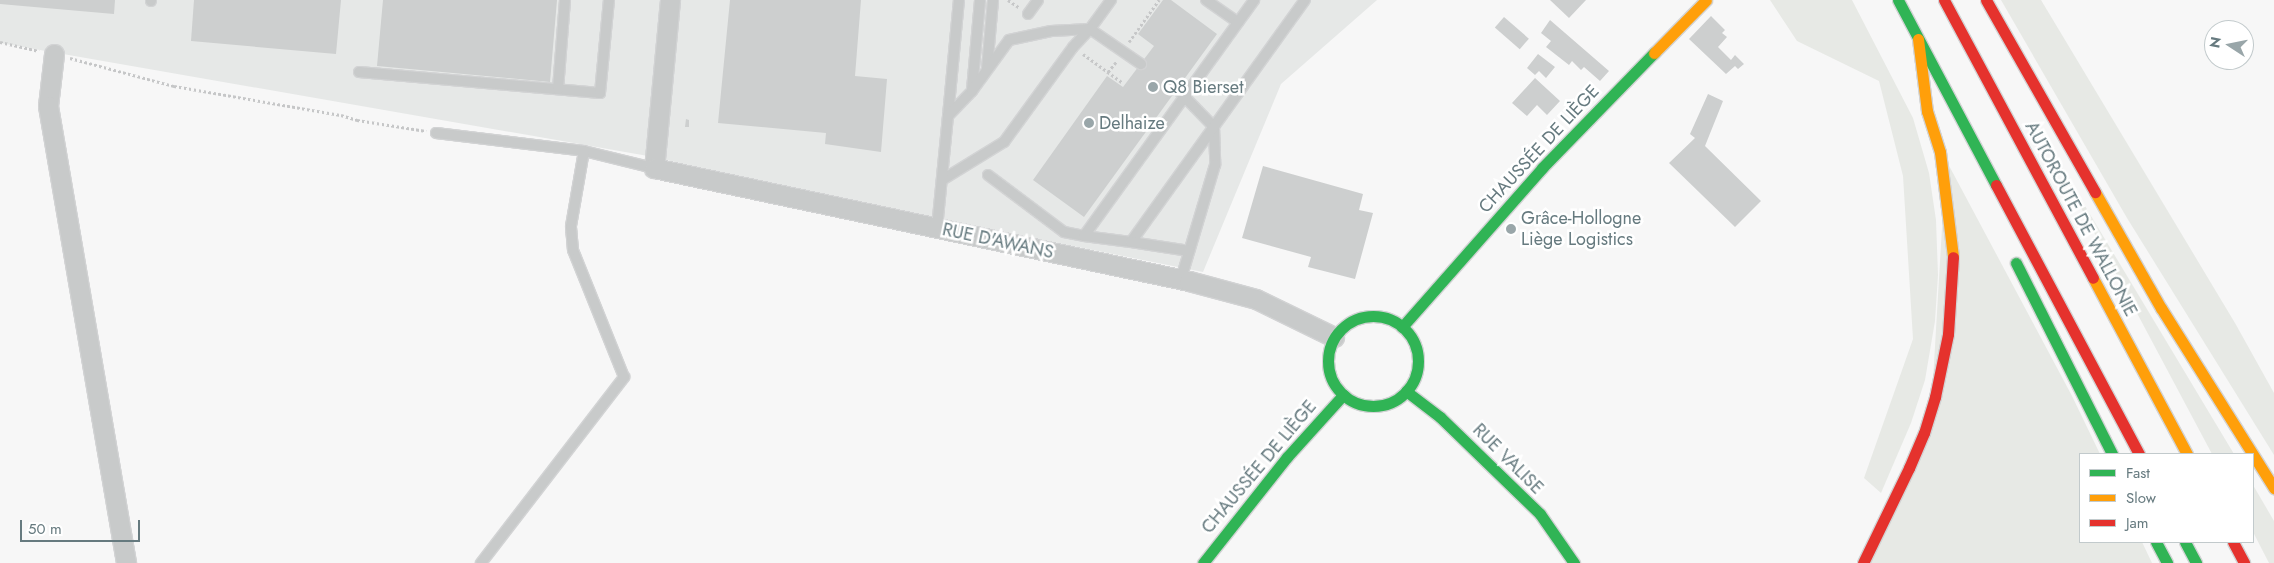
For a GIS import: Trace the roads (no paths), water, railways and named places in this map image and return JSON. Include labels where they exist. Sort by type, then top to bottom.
[{"type":"main road","name":"CHAUSSÉE DE LIÈGE","points":[[1402,327],[1542,168],[1706,0]]},
{"type":"main road","points":[[1898,0],[2138,453]]},
{"type":"main road","name":"AUTOROUTE DE WALLONIE","points":[[1944,0],[2186,453]]},
{"type":"main road","points":[[1986,0],[2161,308],[2252,453]]},
{"type":"main road","points":[[1862,563],[1910,468],[1924,433],[1935,397],[1948,334],[1953,262],[1950,223],[1940,152],[1927,112],[1918,40]]},
{"type":"main road","points":[[1974,144],[1974,170]]},
{"type":"main road","points":[[2009,248],[2112,453]]},
{"type":"main road","points":[[1373,316],[1389,319],[1402,327],[1414,344],[1418,365],[1414,379],[1406,391],[1392,402],[1375,406],[1358,404],[1343,395],[1333,382],[1328,368],[1329,352],[1334,337],[1352,322],[1373,316]]},
{"type":"main road","name":"RUE VALISE","points":[[1406,391],[1440,417],[1540,514],[1574,563]]},
{"type":"main road","name":"CHAUSSÉE DE LIÈGE","points":[[1203,563],[1287,457],[1343,395]]},
{"type":"main road","points":[[2254,456],[2274,488]]},
{"type":"main road","points":[[2157,543],[2167,563]]},
{"type":"main road","points":[[2186,543],[2196,563]]},
{"type":"main road","points":[[2234,543],[2244,563]]},
{"type":"street","points":[[654,168],[670,0]]},
{"type":"street","points":[[54,54],[48,106],[126,563]]},
{"type":"street","name":"RUE D'AWANS","points":[[654,168],[1182,279],[1256,299],[1334,337]]},
{"type":"lane","points":[[558,89],[566,0]]},
{"type":"lane","points":[[359,72],[600,93],[609,0]]},
{"type":"lane","points":[[936,228],[959,0]]},
{"type":"lane","points":[[972,91],[980,0]]},
{"type":"lane","points":[[987,70],[993,0]]},
{"type":"lane","points":[[1028,14],[1038,0]]},
{"type":"lane","points":[[942,180],[1004,142],[1073,47],[1090,29],[1111,0]]},
{"type":"lane","points":[[1206,0],[1238,22]]},
{"type":"lane","points":[[1084,236],[1181,92],[1254,0]]},
{"type":"lane","points":[[1131,242],[1305,0]]},
{"type":"lane","points":[[948,116],[972,91],[1009,40],[1051,31],[1090,29],[1141,64]]},
{"type":"lane","points":[[1181,92],[1214,126],[1215,165],[1182,279]]},
{"type":"lane","points":[[436,132],[584,151],[654,168]]},
{"type":"lane","points":[[481,563],[624,377],[573,250],[571,226],[584,151]]},
{"type":"lane","points":[[988,175],[1064,232],[1189,252]]},
{"type":"place","name":"Q8 Bierset","points":[[1153,87]]},
{"type":"place","name":"Delhaize","points":[[1089,123]]},
{"type":"place","name":"Grâce-Hollogne Liège Logistics","points":[[1511,229]]}]
